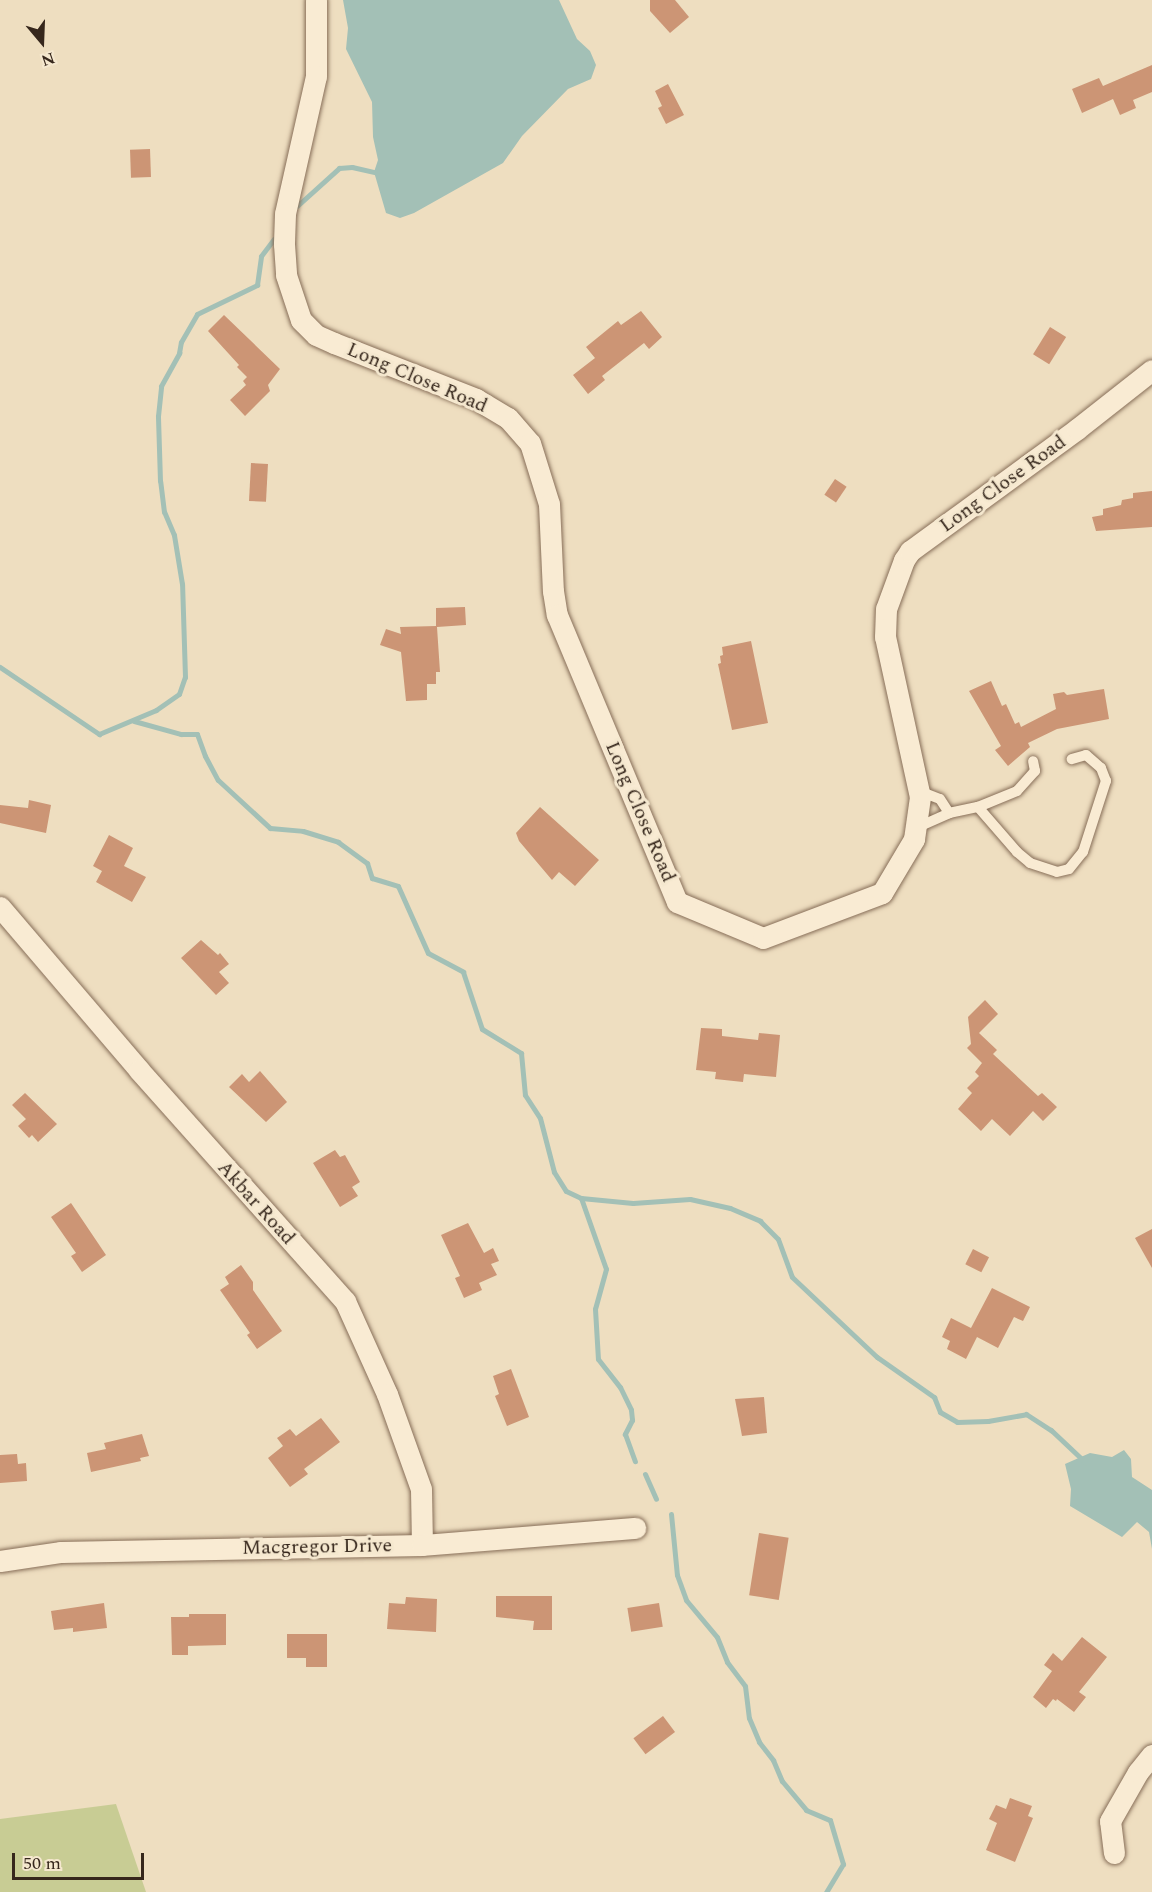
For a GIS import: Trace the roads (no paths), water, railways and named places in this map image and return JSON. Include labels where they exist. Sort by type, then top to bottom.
[{"type":"street","name":"Long Close Road","points":[[316,0],[316,76],[285,214],[286,275],[301,320],[316,335],[476,399],[508,418],[530,443],[549,504],[553,591],[557,615],[677,902],[763,938],[882,893],[914,838],[919,791],[885,637],[886,609],[904,560],[910,551],[1068,436],[1152,370]]},
{"type":"street","name":"Akbar Road","points":[[0,908],[139,1070],[345,1301],[387,1394],[421,1489],[422,1545]]},
{"type":"street","name":"Macgregor Drive","points":[[0,1560],[61,1552],[422,1545],[635,1528]]},
{"type":"street","points":[[1114,1853],[1110,1821],[1138,1772],[1152,1755]]},
{"type":"lane","points":[[978,807],[1017,852],[1030,863],[1057,872],[1070,869],[1083,852],[1106,781],[1101,768],[1086,755],[1072,759]]},
{"type":"lane","points":[[915,828],[949,813],[998,801],[1017,791],[1035,771],[1033,761]]},
{"type":"lane","points":[[919,791],[940,799],[949,813]]},
{"type":"water","points":[[343,0],[559,0],[577,39],[590,51],[596,65],[591,79],[568,89],[522,136],[503,163],[414,213],[400,218],[386,213],[374,172],[378,160],[373,137],[372,102],[346,49],[348,28]]},
{"type":"water","points":[[1124,1450],[1131,1459],[1132,1477],[1152,1490],[1152,1549],[1149,1532],[1137,1522],[1122,1537],[1070,1506],[1071,1489],[1065,1464],[1090,1453],[1112,1457]]},
{"type":"waterway","points":[[297,206],[339,168],[352,167],[374,172]]},
{"type":"waterway","points":[[0,667],[99,734],[156,710],[179,694],[185,677],[182,584],[174,535],[164,512],[160,481],[158,416],[161,386],[197,314],[257,285],[261,256],[274,239]]},
{"type":"waterway","points":[[134,721],[181,734],[197,734],[205,756],[218,780],[270,828],[303,831],[338,842],[367,863],[372,878],[398,886],[428,953],[463,972],[482,1029],[521,1053],[525,1095],[540,1118],[554,1172],[566,1191],[581,1198],[633,1203],[690,1199],[730,1208],[760,1221],[778,1239],[792,1277],[877,1357],[934,1397],[940,1412],[957,1422],[988,1421],[1026,1414],[1051,1430],[1085,1462]]},
{"type":"waterway","points":[[581,1198],[606,1269],[595,1309],[598,1359],[620,1387],[631,1410],[632,1420],[625,1434],[635,1461]]},
{"type":"waterway","points":[[645,1474],[656,1499]]},
{"type":"waterway","points":[[671,1514],[677,1575],[686,1600],[717,1637],[727,1662],[745,1686],[749,1718],[759,1742],[773,1760],[782,1781],[806,1810],[830,1820],[843,1864],[826,1892]]}]
